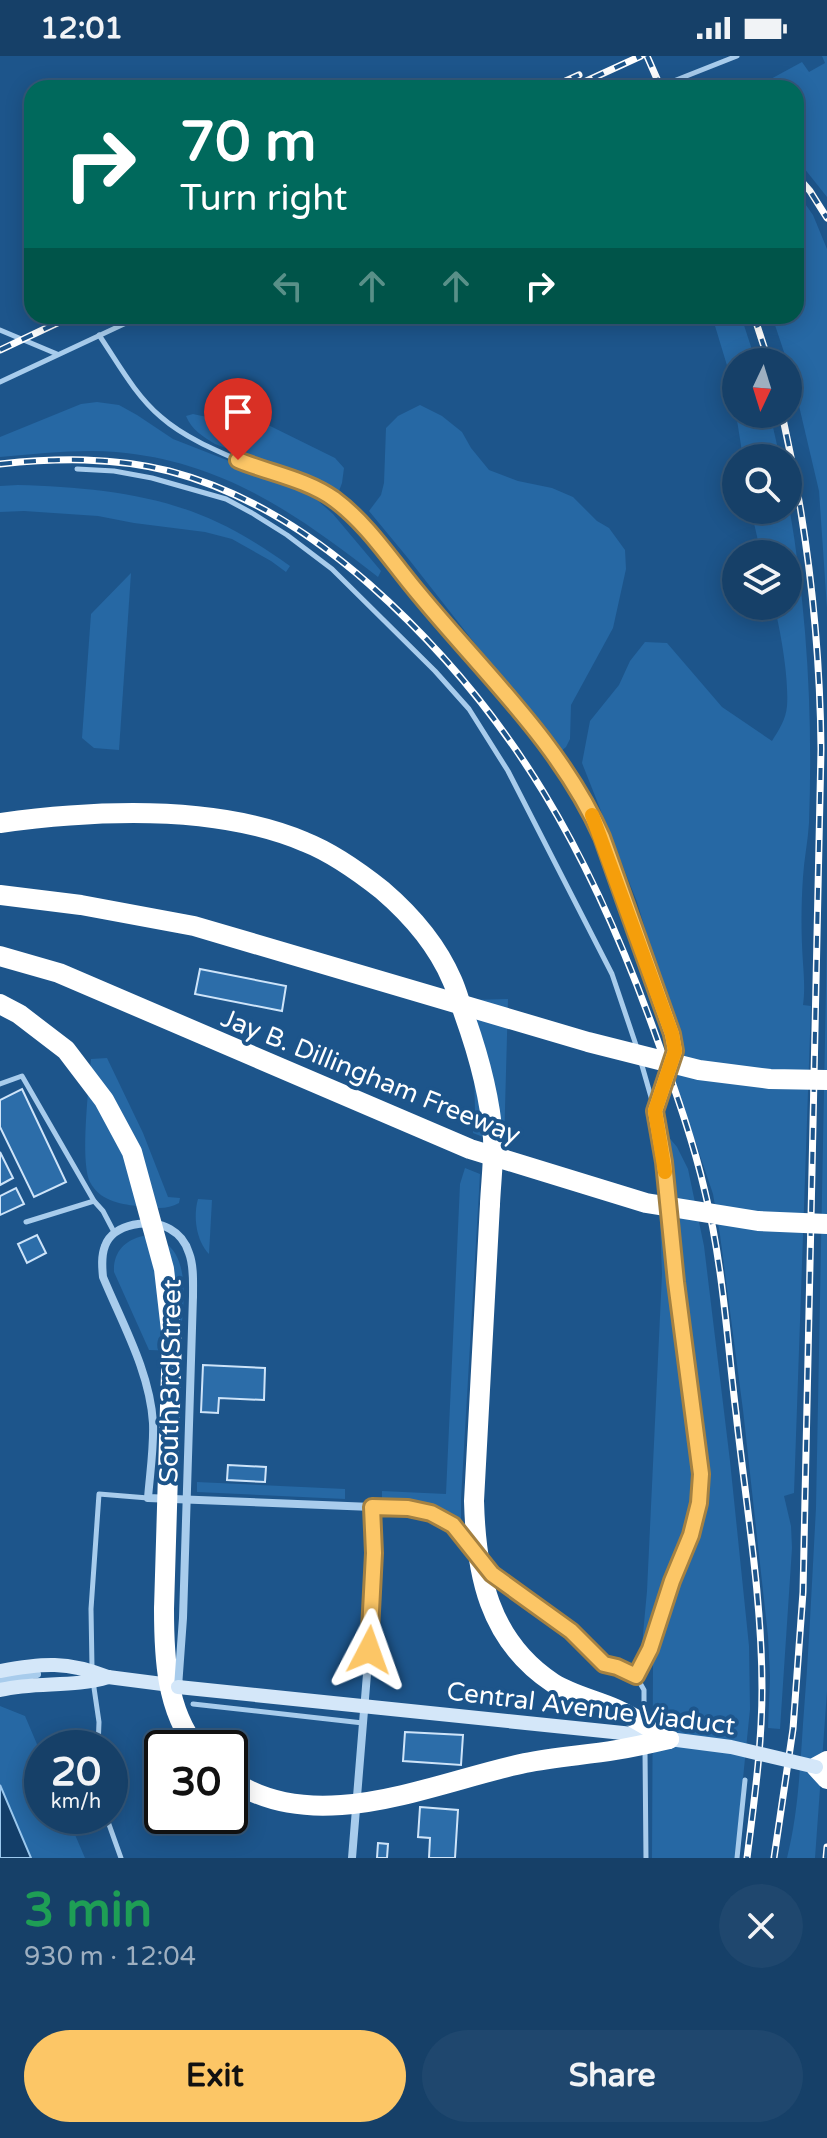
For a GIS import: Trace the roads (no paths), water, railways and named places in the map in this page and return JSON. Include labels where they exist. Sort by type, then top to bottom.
[{"type":"highway","points":[[0,823],[98,813],[171,814],[246,824],[305,842],[356,869],[401,906],[428,939],[451,977],[475,1044],[493,1139],[474,1501],[475,1535],[485,1595],[503,1633],[531,1666],[556,1685],[618,1710],[669,1739]]},
{"type":"highway","points":[[0,895],[81,905],[194,926],[588,1042],[699,1070],[770,1079],[827,1080]]},
{"type":"highway","name":"Jay B. Dillingham Freeway","points":[[0,956],[59,973],[470,1149],[646,1203],[758,1221],[827,1224]]},
{"type":"highway","points":[[0,1004],[19,1014],[66,1050],[104,1100],[132,1152],[164,1269],[172,1339],[164,1651],[174,1704],[188,1730]]},
{"type":"highway","points":[[248,1791],[291,1803],[337,1806],[379,1801],[525,1763],[619,1750],[669,1739]]},
{"type":"main road","name":"Central Avenue Viaduct","points":[[0,1671],[31,1665],[65,1664],[108,1677],[178,1687],[731,1747],[824,1769]]},
{"type":"main road","name":"Central Avenue Viaduct","points":[[0,1690],[35,1685],[87,1684],[108,1677]]},
{"type":"street","name":"South 3rd Street","points":[[148,1498],[153,1424],[148,1393],[103,1277],[102,1260],[105,1243],[115,1233],[138,1223],[169,1228],[181,1238],[193,1266],[183,1618],[178,1687]]},
{"type":"street","points":[[148,1498],[372,1507],[372,1611],[352,1858]]},
{"type":"street","points":[[0,1681],[37,1674]]},
{"type":"lane","points":[[676,80],[737,56]]},
{"type":"lane","points":[[0,382],[123,324]]},
{"type":"lane","points":[[0,330],[57,354]]},
{"type":"lane","points":[[99,335],[140,395],[162,418],[232,457],[311,486],[331,497],[356,518],[372,533],[418,594],[555,756],[590,809],[602,837],[672,1034],[675,1051],[655,1111]]},
{"type":"lane","points":[[77,469],[114,471],[152,478],[226,499],[287,535],[332,569],[469,709],[508,771],[612,974],[655,1111],[664,1162],[701,1474],[699,1503],[691,1535],[650,1649],[636,1676]]},
{"type":"lane","points":[[0,1084],[22,1076],[115,1233]]},
{"type":"lane","points":[[26,1222],[94,1201]]},
{"type":"lane","points":[[99,1730],[92,1675],[91,1609],[99,1494],[148,1498]]},
{"type":"lane","points":[[372,1507],[408,1508],[431,1513],[453,1525],[492,1574],[571,1631],[604,1664],[636,1676],[644,1690],[646,1858]]},
{"type":"lane","points":[[193,1704],[364,1723]]},
{"type":"lane","points":[[737,1858],[745,1780]]},
{"type":"lane","points":[[112,1834],[121,1858]]},
{"type":"railway","points":[[588,80],[641,56]]},
{"type":"railway","points":[[647,56],[658,80]]},
{"type":"railway","points":[[568,80],[579,75]]},
{"type":"railway","points":[[804,184],[827,218]]},
{"type":"railway","points":[[0,350],[55,324]]},
{"type":"railway","points":[[757,324],[764,348]]},
{"type":"railway","points":[[774,1858],[793,1729],[803,1592],[821,749],[818,665],[810,581],[785,428]]},
{"type":"railway","points":[[0,464],[85,460],[148,466],[224,490],[300,531],[369,584],[420,633],[466,684],[507,737],[576,850],[632,973],[664,1058],[695,1153],[716,1247],[753,1551],[761,1654],[761,1732],[747,1858]]},
{"type":"railway","points":[[826,1858],[827,1847]]}]
